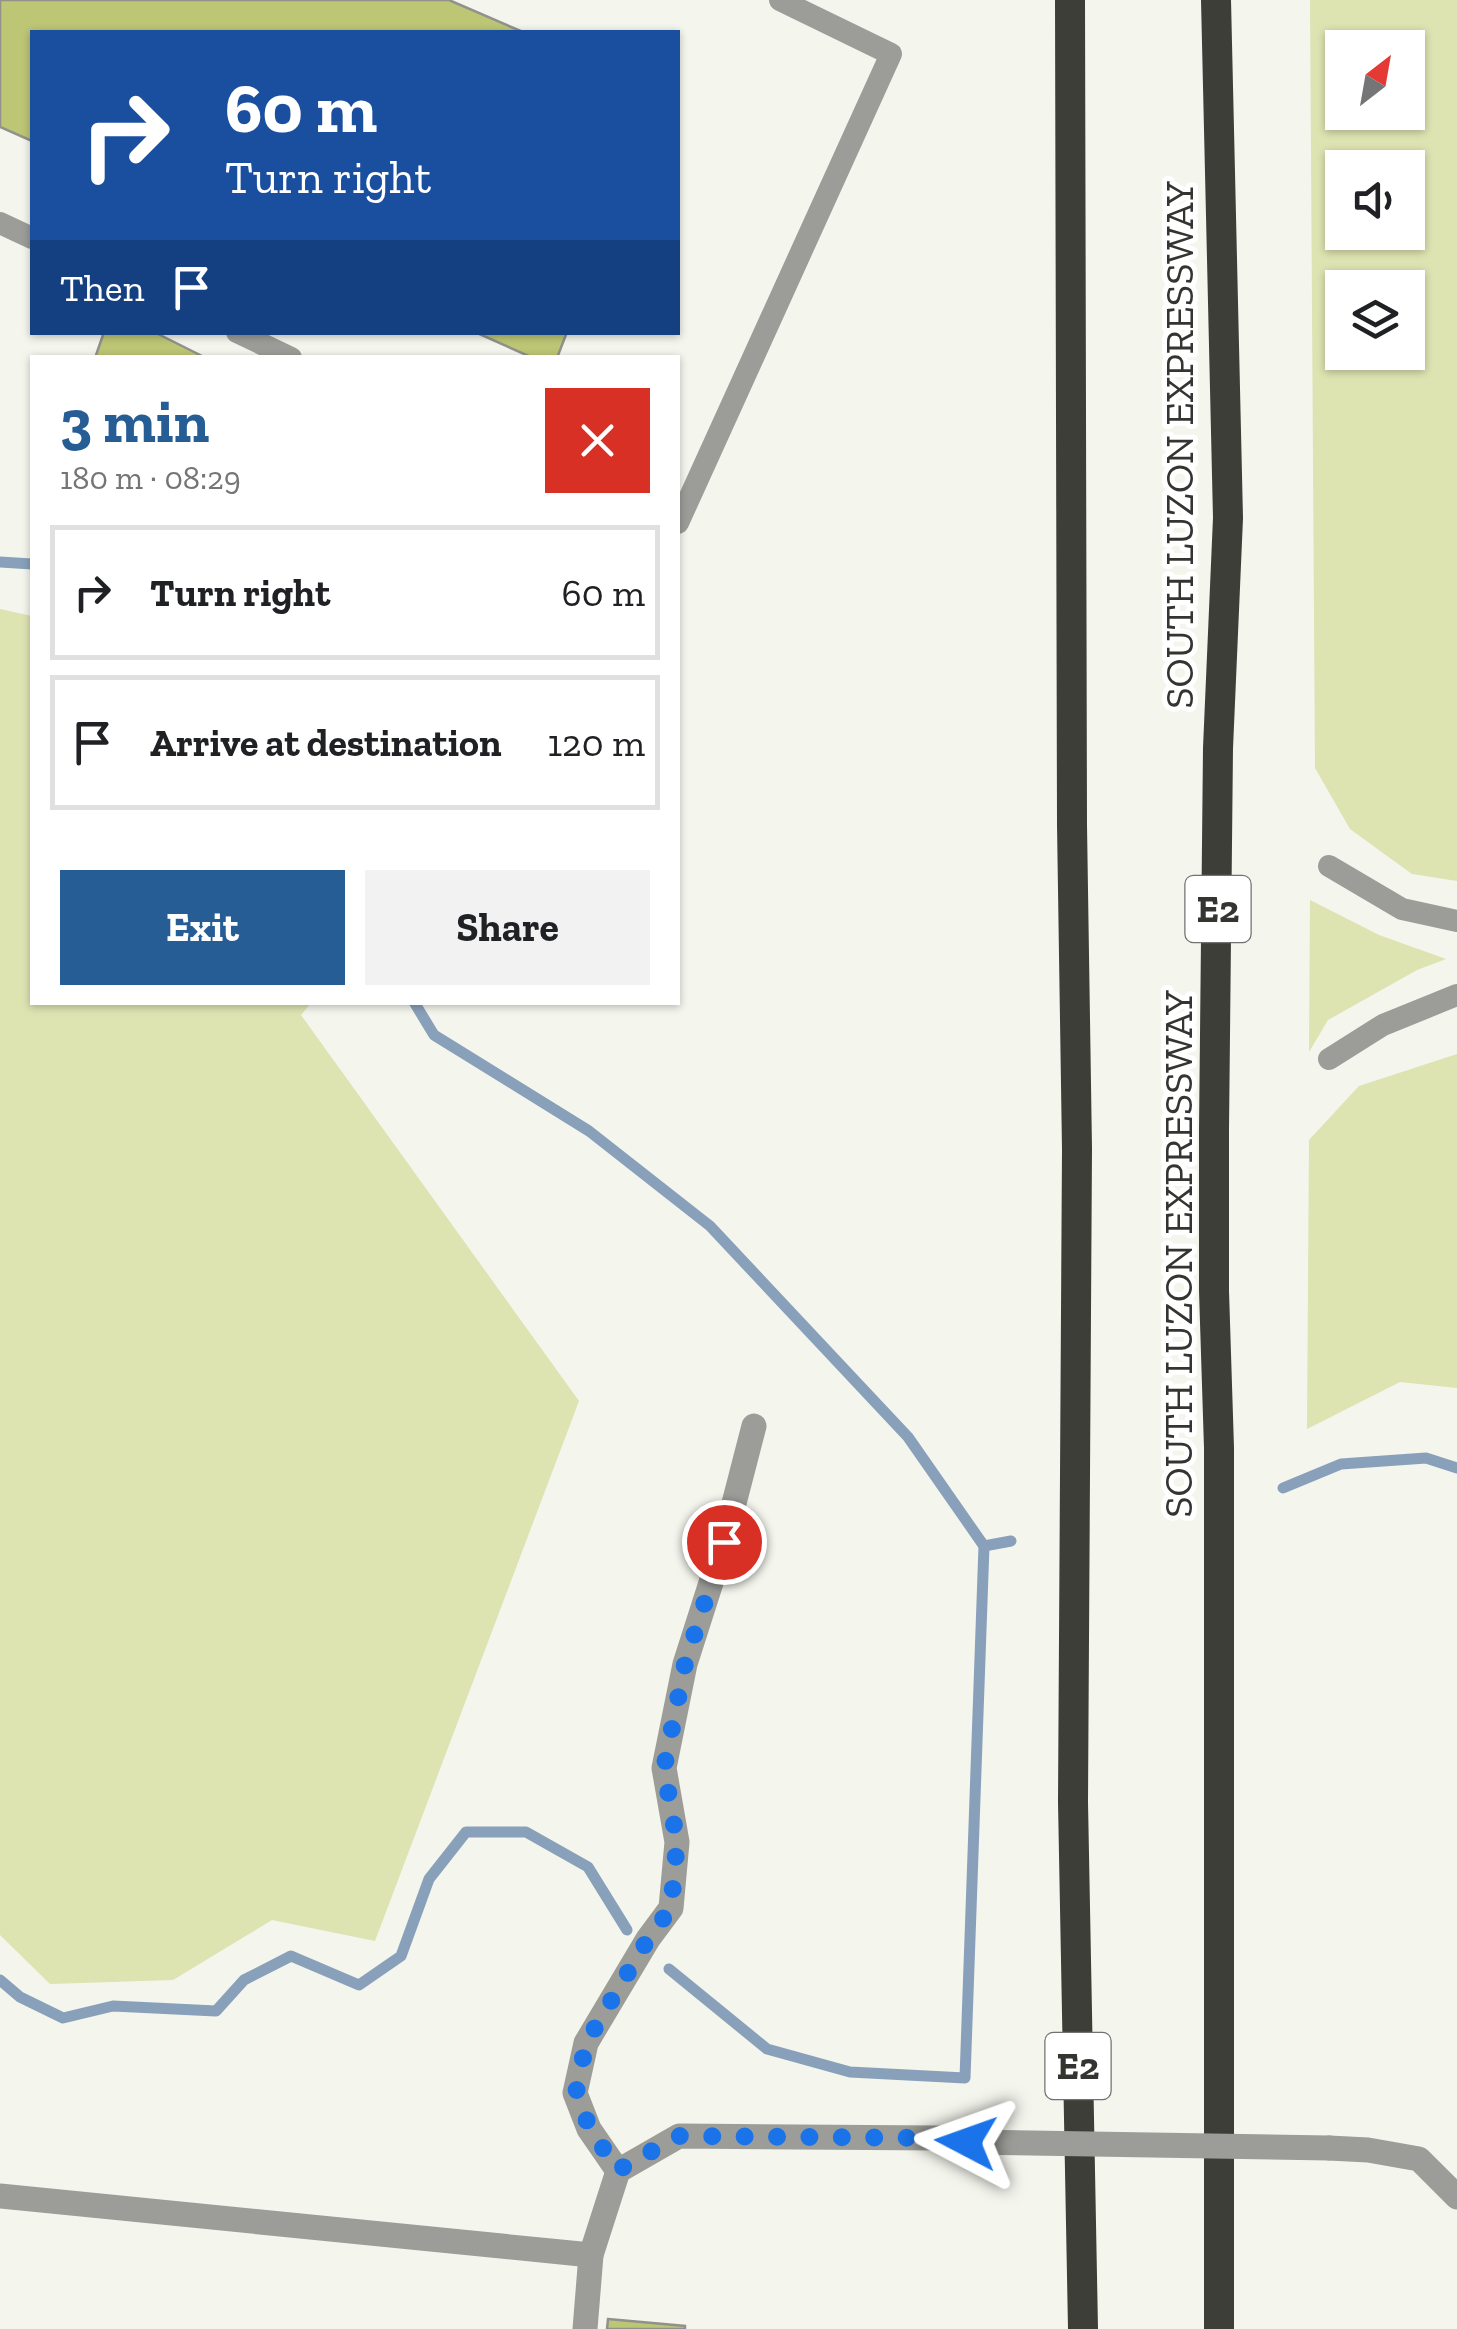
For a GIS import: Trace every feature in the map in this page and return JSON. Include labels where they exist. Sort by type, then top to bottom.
[{"type":"highway","name":"E2","points":[[1070,0],[1077,1149],[1072,1802],[1083,2329]]},
{"type":"highway","name":"SOUTH LUZON EXPRESSWAY","points":[[1216,0],[1228,518],[1218,748],[1214,1130],[1214,1292],[1220,1448],[1219,2329]]},
{"type":"street","points":[[618,2170],[590,2129],[576,2093],[586,2043],[671,1908],[677,1842],[664,1768],[685,1664],[724,1542],[754,1426]]},
{"type":"street","points":[[586,2329],[591,2255],[618,2170],[679,2136],[939,2138],[966,2142],[1368,2150],[1420,2159],[1457,2197]]},
{"type":"street","points":[[0,2196],[591,2255]]},
{"type":"lane","points":[[680,519],[892,54],[780,0]]},
{"type":"lane","points":[[0,223],[30,237]]},
{"type":"lane","points":[[243,335],[285,355]]},
{"type":"lane","points":[[1329,866],[1402,909],[1457,920]]},
{"type":"lane","points":[[1330,1058],[1383,1025],[1457,995]]},
{"type":"green space","points":[[1310,0],[1457,0],[1457,881],[1412,874],[1350,829],[1315,768]]},
{"type":"green space","points":[[0,609],[30,616],[30,1005],[309,1005],[301,1015],[579,1401],[375,1941],[272,1920],[173,1980],[50,1984],[0,1935]]},
{"type":"green space","points":[[1310,900],[1379,935],[1446,959],[1417,970],[1328,1020],[1309,1052]]},
{"type":"green space","points":[[1457,1054],[1457,1388],[1400,1382],[1307,1429],[1309,1140],[1359,1086]]},
{"type":"building","points":[[0,0],[449,0],[518,30],[30,30],[30,140],[0,127]]},
{"type":"building","points":[[103,335],[160,335],[200,355],[96,355]]},
{"type":"building","points":[[482,335],[566,335],[558,355],[526,355]]},
{"type":"building","points":[[608,2319],[685,2326],[685,2329],[607,2329]]},
{"type":"waterway","points":[[0,562],[30,564]]},
{"type":"waterway","points":[[416,1005],[434,1035],[589,1131],[710,1226],[908,1437],[984,1546]]},
{"type":"waterway","points":[[1283,1488],[1341,1464],[1426,1458],[1457,1468]]},
{"type":"waterway","points":[[669,1969],[767,2049],[850,2072],[965,2078],[984,1546],[1011,1541]]},
{"type":"waterway","points":[[0,1980],[20,1997],[63,2018],[113,2006],[216,2011],[244,1980],[291,1956],[359,1985],[401,1956],[429,1879],[466,1832],[526,1832],[588,1867],[627,1930]]},
{"type":"route","points":[[724,1542],[685,1664],[664,1768],[677,1842],[671,1908],[586,2043],[576,2093],[590,2129],[618,2170],[679,2136],[939,2138],[966,2142]]}]
